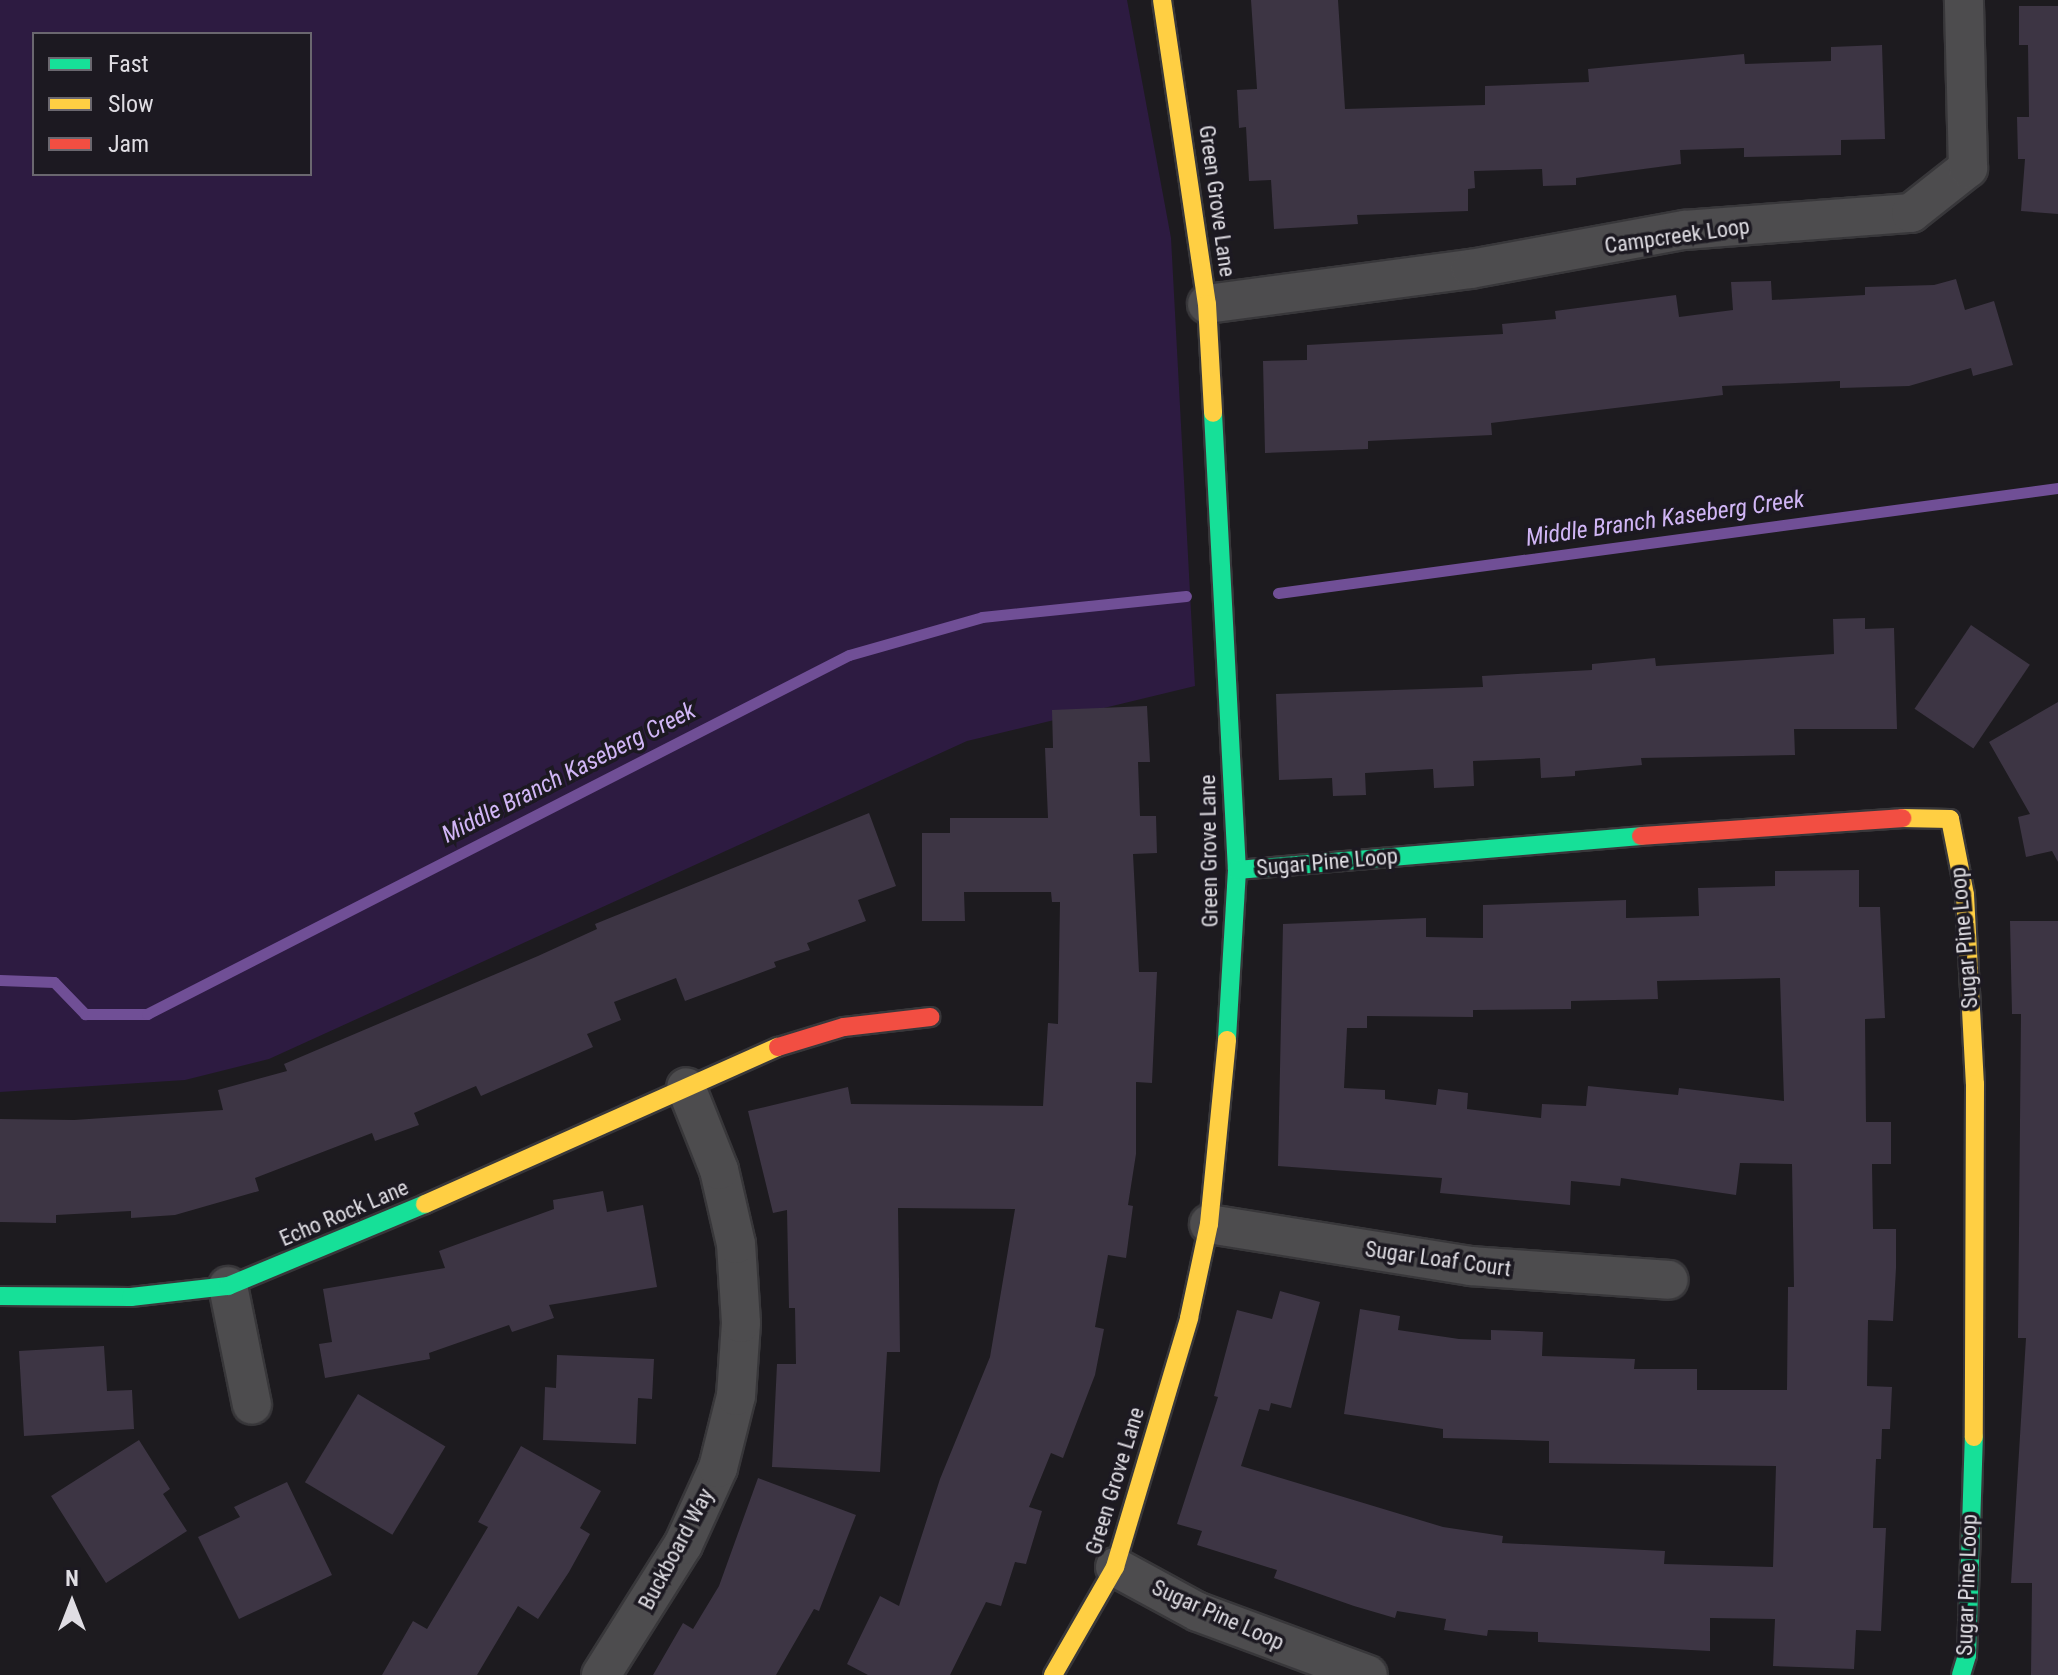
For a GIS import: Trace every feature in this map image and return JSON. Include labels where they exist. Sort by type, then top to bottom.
[{"type":"street","name":"Green Grove Lane","points":[[1053,1675],[1115,1567],[1189,1318],[1209,1224],[1234,972],[1237,870],[1207,304],[1162,0]]},
{"type":"street","name":"Campcreek Loop","points":[[1207,304],[1471,269],[1684,230],[1911,213],[1968,168],[1964,0]]},
{"type":"street","name":"Sugar Pine Loop","points":[[1237,870],[1862,818],[1950,819],[1965,895],[1975,1129],[1977,1326],[1967,1655],[1961,1675]]},
{"type":"street","name":"Echo Rock Lane","points":[[0,1296],[131,1297],[228,1286],[335,1245],[774,1048],[844,1027],[930,1017]]},
{"type":"street","name":"Buckboard Way","points":[[601,1675],[683,1545],[718,1468],[736,1396],[741,1323],[736,1244],[719,1170],[686,1087]]},
{"type":"street","name":"Sugar Loaf Court","points":[[1209,1224],[1471,1266],[1669,1280]]},
{"type":"street","points":[[228,1286],[252,1405]]},
{"type":"street","name":"Sugar Pine Loop","points":[[1115,1567],[1198,1612],[1368,1675]]},
{"type":"shaded area","points":[[0,0],[1127,0],[1171,238],[1195,686],[967,741],[269,1059],[185,1080],[0,1092]]},
{"type":"building","points":[[1251,0],[1338,0],[1345,109],[1485,105],[1485,86],[1589,82],[1588,69],[1744,54],[1745,64],[1831,61],[1831,47],[1882,45],[1885,139],[1841,140],[1841,155],[1744,157],[1744,148],[1680,150],[1681,164],[1576,178],[1576,185],[1543,186],[1542,169],[1474,171],[1475,188],[1468,189],[1468,211],[1357,215],[1358,224],[1274,229],[1271,180],[1249,181],[1246,127],[1239,128],[1237,90],[1257,89]]},
{"type":"building","points":[[2019,6],[2058,6],[2058,214],[2021,211],[2025,159],[2018,159],[2017,117],[2029,117],[2028,45],[2019,45]]},
{"type":"building","points":[[1956,279],[1965,310],[1994,301],[2013,365],[1973,376],[1971,368],[1909,386],[1840,388],[1840,381],[1722,386],[1723,395],[1491,423],[1492,435],[1368,441],[1368,449],[1265,453],[1263,361],[1307,360],[1307,345],[1503,334],[1502,324],[1556,319],[1555,311],[1676,295],[1679,317],[1733,310],[1731,282],[1771,281],[1772,300],[1865,295],[1865,287],[1934,285]]},
{"type":"building","points":[[1865,618],[1865,629],[1894,628],[1897,729],[1794,729],[1795,755],[1641,758],[1642,765],[1575,771],[1575,776],[1541,778],[1540,758],[1473,761],[1474,786],[1434,788],[1433,769],[1365,773],[1366,795],[1333,796],[1332,778],[1279,780],[1276,694],[1483,687],[1482,676],[1592,670],[1592,664],[1655,658],[1656,666],[1834,654],[1833,619]]},
{"type":"building","points":[[1971,625],[2030,665],[1973,748],[1915,709]]},
{"type":"building","points":[[2058,702],[2058,862],[2052,851],[2026,857],[2018,817],[2030,814],[1989,742]]},
{"type":"building","points":[[1147,706],[1150,762],[1138,762],[1140,816],[1156,816],[1157,853],[1133,854],[1139,972],[1157,972],[1152,1083],[1136,1082],[1136,1154],[1128,1205],[1133,1206],[1126,1258],[1108,1255],[1095,1327],[1104,1329],[1095,1375],[1063,1458],[1051,1453],[1029,1507],[1042,1511],[1026,1564],[1015,1562],[1001,1606],[986,1602],[950,1675],[868,1675],[847,1664],[880,1596],[899,1606],[940,1479],[990,1357],[1015,1209],[898,1208],[900,1352],[887,1352],[880,1472],[772,1467],[777,1364],[796,1364],[795,1308],[789,1308],[787,1210],[773,1213],[748,1111],[848,1087],[851,1104],[1043,1106],[1048,1023],[1058,1024],[1060,902],[1052,902],[1051,892],[964,892],[965,921],[922,921],[922,833],[950,833],[950,818],[1048,818],[1045,748],[1053,748],[1052,710]]},
{"type":"building","points":[[869,813],[896,886],[858,900],[866,921],[807,943],[810,950],[774,962],[776,967],[685,1001],[676,978],[614,1002],[621,1020],[587,1034],[593,1047],[481,1096],[476,1086],[414,1113],[419,1125],[375,1141],[372,1133],[255,1178],[259,1191],[175,1215],[131,1218],[131,1211],[56,1215],[56,1223],[0,1222],[0,1119],[74,1120],[223,1110],[218,1090],[287,1071],[284,1064],[538,956],[597,929],[595,924]]},
{"type":"building","points":[[1859,870],[1859,907],[1880,907],[1885,1018],[1865,1019],[1866,1122],[1891,1122],[1891,1164],[1872,1164],[1873,1229],[1896,1229],[1896,1268],[1893,1321],[1868,1320],[1867,1386],[1892,1387],[1890,1429],[1882,1429],[1881,1459],[1876,1459],[1873,1528],[1886,1528],[1881,1631],[1856,1630],[1854,1669],[1773,1666],[1775,1619],[1710,1618],[1710,1651],[1538,1642],[1538,1632],[1488,1630],[1487,1636],[1444,1630],[1446,1619],[1397,1611],[1395,1618],[1354,1606],[1274,1578],[1277,1570],[1197,1545],[1202,1531],[1177,1524],[1218,1397],[1214,1396],[1237,1310],[1272,1319],[1280,1291],[1320,1302],[1291,1408],[1271,1403],[1269,1411],[1259,1409],[1241,1466],[1443,1527],[1503,1536],[1502,1543],[1665,1551],[1664,1564],[1773,1567],[1776,1466],[1549,1463],[1549,1441],[1443,1438],[1443,1429],[1344,1414],[1360,1309],[1400,1316],[1398,1330],[1459,1339],[1491,1340],[1491,1330],[1543,1332],[1542,1356],[1635,1359],[1634,1369],[1697,1369],[1697,1390],[1787,1390],[1788,1287],[1794,1287],[1792,1164],[1740,1163],[1736,1195],[1621,1178],[1620,1186],[1571,1181],[1570,1205],[1440,1193],[1442,1178],[1278,1166],[1283,924],[1426,918],[1426,937],[1483,938],[1483,905],[1626,900],[1626,918],[1699,916],[1698,888],[1775,886],[1775,871]],"holes":[[[1780,978],[1784,1101],[1679,1088],[1678,1095],[1588,1086],[1586,1106],[1542,1104],[1541,1118],[1467,1109],[1468,1093],[1438,1089],[1436,1105],[1385,1099],[1385,1090],[1344,1088],[1347,1028],[1367,1028],[1367,1016],[1473,1017],[1473,1010],[1571,1009],[1571,1001],[1658,999],[1657,981]]]},
{"type":"building","points":[[2010,921],[2058,921],[2058,1675],[2031,1675],[2032,1583],[2011,1583],[2026,1338],[2018,1338],[2021,1014],[2012,1014]]},
{"type":"building","points":[[603,1191],[607,1212],[643,1205],[657,1287],[549,1305],[554,1318],[512,1332],[509,1325],[429,1353],[430,1359],[325,1378],[319,1344],[332,1342],[323,1289],[445,1268],[439,1251],[554,1209],[553,1200]]},
{"type":"building","points":[[104,1346],[107,1391],[132,1390],[134,1429],[24,1436],[19,1351]]},
{"type":"building","points":[[557,1355],[654,1359],[652,1399],[638,1398],[636,1444],[543,1440],[545,1387],[556,1388]]},
{"type":"building","points":[[358,1394],[445,1447],[392,1535],[305,1482]]},
{"type":"building","points":[[139,1440],[170,1489],[163,1494],[187,1531],[106,1583],[51,1496]]},
{"type":"building","points":[[521,1446],[601,1491],[580,1528],[590,1534],[569,1572],[538,1619],[518,1606],[477,1675],[382,1675],[413,1621],[427,1629],[488,1527],[478,1522]]},
{"type":"building","points":[[758,1478],[856,1515],[819,1611],[814,1609],[776,1675],[653,1675],[683,1623],[693,1629],[719,1586]]},
{"type":"building","points":[[287,1482],[332,1575],[239,1619],[198,1537],[240,1517],[234,1507]]},
{"type":"waterway","name":"Middle Branch Kaseberg Creek","points":[[1278,593],[2058,488]]},
{"type":"waterway","name":"Middle Branch Kaseberg Creek","points":[[0,980],[54,982],[85,1014],[147,1014],[849,655],[982,617],[1186,596]]},
{"type":"traffic: fast","points":[[1213,413],[1237,870],[1227,1040]]},
{"type":"traffic: fast","points":[[1237,870],[1641,836]]},
{"type":"traffic: fast","points":[[0,1296],[131,1297],[228,1286],[425,1204]]},
{"type":"traffic: fast","points":[[1961,1675],[1967,1655],[1974,1437]]},
{"type":"traffic: slow","points":[[1162,0],[1207,304],[1213,413]]},
{"type":"traffic: slow","points":[[1902,818],[1950,819],[1965,895],[1975,1084],[1974,1437]]},
{"type":"traffic: slow","points":[[1053,1675],[1115,1567],[1189,1318],[1209,1224],[1227,1040]]},
{"type":"traffic: slow","points":[[425,1204],[778,1047]]},
{"type":"traffic: jam","points":[[1641,836],[1902,818]]},
{"type":"traffic: jam","points":[[778,1047],[844,1027],[930,1017]]}]
